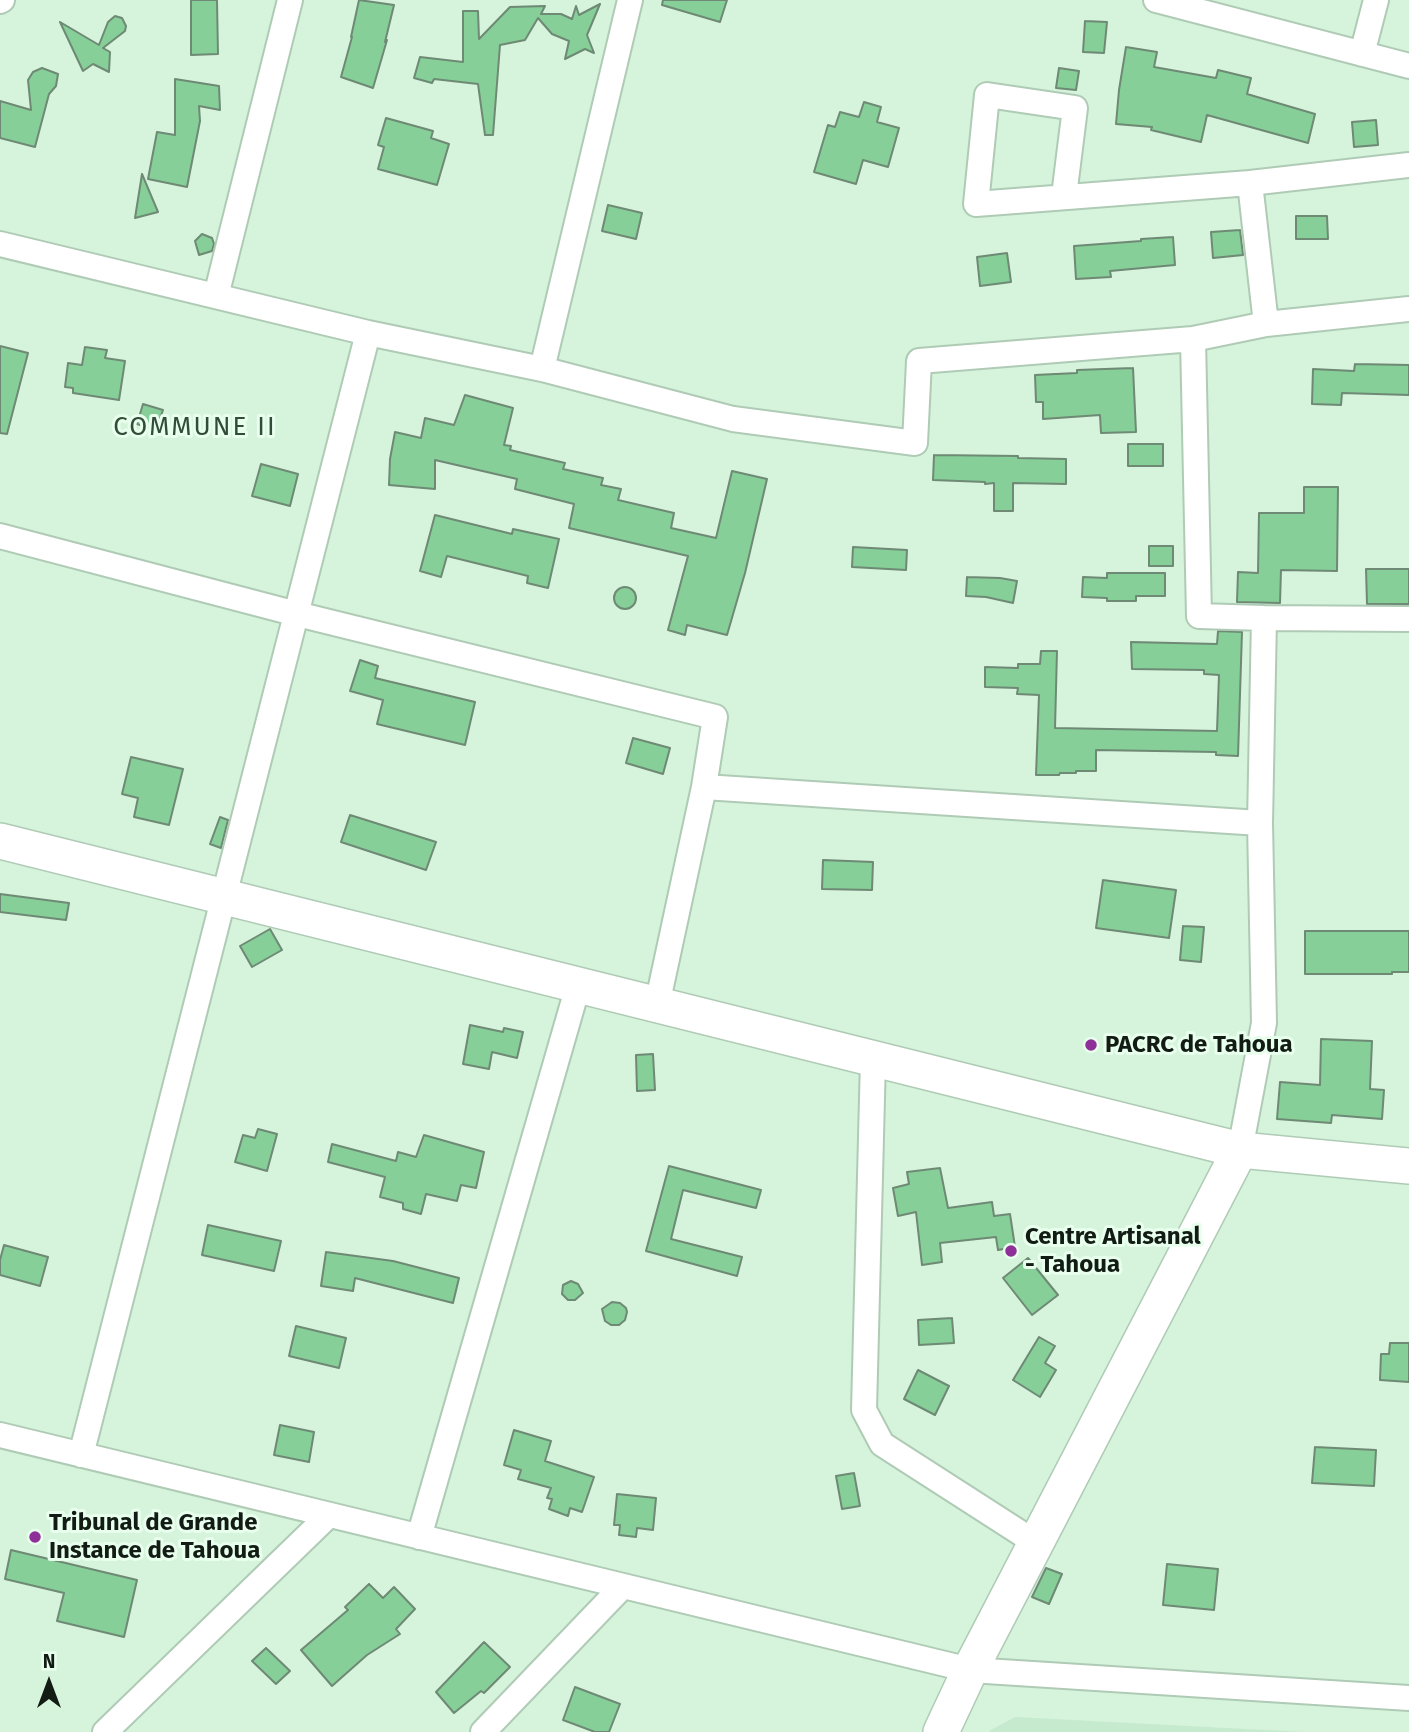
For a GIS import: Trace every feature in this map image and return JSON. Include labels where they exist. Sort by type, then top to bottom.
[{"type":"street","points":[[216,296],[290,0]]},
{"type":"street","points":[[542,369],[630,0]]},
{"type":"street","points":[[1156,0],[1409,66]]},
{"type":"street","points":[[1362,54],[1376,0]]},
{"type":"street","points":[[1063,196],[1075,108],[987,95],[976,204],[1250,183],[1409,164]]},
{"type":"street","points":[[1250,183],[1266,324]]},
{"type":"street","points":[[0,244],[368,333],[542,369],[733,419],[915,443],[919,361],[1193,338],[1266,324],[1409,309]]},
{"type":"street","points":[[81,1455],[368,333]]},
{"type":"street","points":[[1193,338],[1199,615],[1409,619]]},
{"type":"street","points":[[0,536],[297,614],[715,717],[704,787],[657,1005]]},
{"type":"street","points":[[941,1732],[970,1670],[1240,1150],[1264,1023],[1260,823],[1265,618]]},
{"type":"street","points":[[704,787],[1260,823]]},
{"type":"street","points":[[0,841],[1240,1150],[1409,1166]]},
{"type":"street","points":[[419,1537],[578,986]]},
{"type":"street","points":[[873,1059],[864,1410],[882,1444],[1036,1543]]},
{"type":"street","points":[[0,1435],[970,1670],[1409,1698]]},
{"type":"street","points":[[105,1732],[329,1515]]},
{"type":"street","points":[[483,1732],[622,1587]]},
{"type":"shaded area","points":[[1015,1717],[1303,1732],[989,1732]]},
{"type":"building","points":[[191,0],[217,0],[218,54],[191,55]]},
{"type":"building","points":[[359,0],[394,5],[373,88],[341,77]]},
{"type":"building","points":[[663,0],[727,0],[720,22],[662,5]]},
{"type":"building","points":[[600,4],[587,35],[594,53],[585,49],[565,59],[569,41],[552,34],[538,18],[525,40],[500,45],[493,135],[485,135],[478,84],[434,79],[432,83],[414,78],[420,57],[463,62],[463,11],[478,11],[479,39],[510,7],[545,6],[541,14],[561,14],[572,19],[576,6],[579,15]]},
{"type":"building","points":[[115,16],[122,18],[126,26],[125,31],[103,48],[110,52],[109,72],[93,64],[83,71],[60,22],[99,45],[108,22]]},
{"type":"building","points":[[1085,21],[1107,22],[1104,53],[1083,52]]},
{"type":"building","points":[[1126,47],[1157,52],[1154,67],[1216,78],[1218,70],[1251,78],[1247,94],[1315,114],[1308,143],[1207,115],[1201,142],[1151,130],[1152,127],[1116,124]]},
{"type":"building","points":[[42,68],[58,74],[56,86],[49,94],[35,147],[0,138],[0,101],[31,110],[28,80],[33,72]]},
{"type":"building","points":[[1059,68],[1079,71],[1076,90],[1056,88]]},
{"type":"building","points":[[175,79],[219,86],[220,110],[199,106],[200,121],[187,187],[148,179],[157,132],[175,135]]},
{"type":"building","points":[[864,102],[881,107],[877,122],[899,128],[888,167],[863,160],[856,184],[814,172],[828,125],[835,127],[840,112],[859,117]]},
{"type":"building","points":[[386,118],[433,131],[431,138],[449,144],[437,185],[378,169],[384,147],[378,145]]},
{"type":"building","points":[[1376,120],[1378,145],[1354,147],[1352,122]]},
{"type":"building","points":[[142,174],[158,212],[135,218]]},
{"type":"building","points":[[608,205],[642,213],[636,239],[602,231]]},
{"type":"building","points":[[1296,216],[1327,216],[1328,239],[1296,239]]},
{"type":"building","points":[[1240,230],[1243,255],[1213,258],[1211,232]]},
{"type":"building","points":[[202,234],[212,238],[214,244],[212,251],[199,255],[195,241]]},
{"type":"building","points":[[1173,237],[1175,265],[1110,271],[1111,277],[1076,279],[1074,246]]},
{"type":"building","points":[[1007,253],[1011,282],[980,286],[977,257]]},
{"type":"building","points":[[0,346],[28,353],[7,434],[0,433]]},
{"type":"building","points":[[85,347],[107,350],[105,358],[125,361],[119,400],[73,393],[73,388],[65,387],[68,363],[82,365]]},
{"type":"building","points":[[1355,364],[1409,365],[1409,395],[1342,393],[1341,405],[1312,404],[1313,369],[1354,371]]},
{"type":"building","points":[[1133,368],[1136,432],[1101,433],[1100,415],[1043,419],[1043,402],[1036,402],[1035,375]]},
{"type":"building","points":[[465,395],[513,408],[504,445],[511,446],[510,450],[565,463],[563,469],[603,478],[601,485],[621,489],[618,500],[674,513],[671,528],[716,538],[732,471],[767,479],[727,635],[687,625],[685,635],[668,630],[688,556],[569,528],[574,504],[515,489],[517,479],[435,460],[435,489],[389,485],[395,432],[421,438],[425,418],[454,425]]},
{"type":"building","points":[[143,404],[163,410],[156,430],[137,424]]},
{"type":"building","points":[[1128,444],[1163,444],[1163,466],[1128,466]]},
{"type":"building","points":[[934,455],[1066,459],[1066,484],[1013,483],[1013,511],[994,511],[994,483],[933,480]]},
{"type":"building","points":[[261,464],[298,474],[290,506],[252,496]]},
{"type":"building","points":[[1304,487],[1338,487],[1337,571],[1281,570],[1280,603],[1237,602],[1238,572],[1258,573],[1259,513],[1304,513]]},
{"type":"building","points":[[435,515],[512,534],[513,529],[559,539],[548,588],[527,583],[528,576],[447,556],[441,577],[420,571]]},
{"type":"building","points":[[1149,546],[1173,546],[1173,566],[1149,566]]},
{"type":"building","points":[[853,547],[907,550],[906,570],[852,567]]},
{"type":"building","points":[[1366,569],[1409,569],[1409,604],[1367,604]]},
{"type":"building","points":[[1107,573],[1165,573],[1165,596],[1136,596],[1136,601],[1107,601],[1107,598],[1082,597],[1083,577],[1107,578]]},
{"type":"building","points":[[967,577],[1017,581],[1013,603],[966,596]]},
{"type":"building","points":[[625,587],[633,590],[636,598],[633,606],[625,609],[617,606],[614,598],[617,590]]},
{"type":"building","points":[[1218,631],[1242,632],[1238,756],[1216,755],[1216,752],[1096,750],[1096,771],[1036,775],[1039,695],[1017,694],[1018,688],[985,687],[985,667],[1018,668],[1018,664],[1040,664],[1041,651],[1057,651],[1055,728],[1217,731],[1219,675],[1204,674],[1204,670],[1132,669],[1131,642],[1217,644]]},
{"type":"building","points":[[360,660],[378,666],[375,678],[475,702],[465,745],[377,724],[383,700],[350,691]]},
{"type":"building","points":[[633,738],[670,748],[663,774],[626,763]]},
{"type":"building","points":[[131,757],[183,769],[169,825],[134,817],[138,798],[122,794]]},
{"type":"building","points":[[350,815],[436,842],[426,870],[341,842]]},
{"type":"building","points":[[220,817],[228,820],[221,848],[210,844]]},
{"type":"building","points":[[823,860],[873,862],[872,890],[822,889]]},
{"type":"building","points":[[1103,880],[1176,890],[1169,938],[1096,928]]},
{"type":"building","points":[[0,894],[69,903],[66,920],[0,912]]},
{"type":"building","points":[[1183,926],[1204,927],[1201,962],[1180,960]]},
{"type":"building","points":[[270,929],[282,950],[252,967],[240,946]]},
{"type":"building","points":[[1305,931],[1409,931],[1409,972],[1305,974]]},
{"type":"building","points":[[470,1025],[503,1032],[504,1028],[523,1032],[517,1058],[492,1052],[489,1069],[463,1064]]},
{"type":"building","points":[[1321,1039],[1372,1041],[1370,1089],[1384,1090],[1382,1119],[1332,1115],[1331,1123],[1277,1119],[1280,1082],[1320,1085]]},
{"type":"building","points":[[653,1054],[655,1090],[637,1091],[636,1055]]},
{"type":"building","points":[[258,1129],[277,1134],[267,1171],[235,1162],[243,1135],[255,1138]]},
{"type":"building","points":[[424,1135],[484,1152],[476,1188],[461,1185],[457,1201],[426,1194],[421,1214],[403,1209],[403,1203],[380,1197],[385,1177],[328,1162],[332,1144],[396,1161],[398,1152],[416,1157]]},
{"type":"building","points":[[669,1166],[761,1190],[756,1208],[683,1190],[671,1239],[742,1257],[737,1276],[646,1251]]},
{"type":"building","points":[[940,1168],[948,1208],[992,1202],[994,1216],[1010,1214],[1015,1247],[998,1250],[996,1237],[940,1243],[942,1262],[922,1265],[916,1212],[898,1216],[893,1188],[909,1184],[907,1172]]},
{"type":"building","points":[[208,1225],[281,1241],[274,1271],[202,1255]]},
{"type":"building","points":[[4,1245],[48,1257],[40,1286],[0,1275]]},
{"type":"building","points":[[326,1252],[393,1261],[459,1278],[453,1303],[355,1278],[353,1291],[321,1286]]},
{"type":"building","points":[[1028,1258],[1058,1295],[1032,1315],[1003,1278]]},
{"type":"building","points":[[571,1281],[578,1284],[583,1293],[575,1300],[568,1300],[562,1294],[563,1285]]},
{"type":"building","points":[[612,1302],[620,1303],[626,1308],[625,1320],[619,1325],[611,1325],[605,1321],[602,1309]]},
{"type":"building","points":[[952,1318],[954,1343],[919,1345],[918,1320]]},
{"type":"building","points":[[296,1326],[346,1338],[339,1368],[289,1356]]},
{"type":"building","points":[[1039,1337],[1055,1346],[1045,1363],[1056,1370],[1040,1397],[1013,1380]]},
{"type":"building","points":[[1390,1343],[1409,1343],[1409,1382],[1380,1380],[1381,1354],[1389,1354]]},
{"type":"building","points":[[918,1370],[949,1386],[935,1415],[904,1399]]},
{"type":"building","points":[[280,1425],[314,1432],[309,1462],[274,1455]]},
{"type":"building","points":[[514,1430],[551,1441],[545,1461],[594,1477],[582,1512],[570,1508],[568,1516],[549,1509],[552,1499],[547,1498],[551,1488],[518,1479],[521,1470],[504,1465]]},
{"type":"building","points":[[1315,1447],[1376,1450],[1374,1486],[1312,1483]]},
{"type":"building","points":[[854,1473],[860,1506],[842,1509],[836,1476]]},
{"type":"building","points":[[617,1494],[656,1498],[653,1530],[637,1528],[636,1537],[619,1535],[620,1525],[614,1525]]},
{"type":"building","points":[[11,1550],[137,1580],[124,1637],[57,1621],[64,1593],[5,1579]]},
{"type":"building","points":[[1167,1564],[1218,1569],[1214,1610],[1163,1605]]},
{"type":"building","points":[[1046,1568],[1062,1574],[1049,1604],[1032,1597]]},
{"type":"building","points":[[369,1584],[383,1598],[394,1587],[415,1609],[396,1629],[400,1634],[367,1655],[332,1686],[301,1650],[348,1610],[345,1607]]},
{"type":"building","points":[[484,1642],[510,1667],[484,1693],[481,1691],[454,1713],[436,1692]]},
{"type":"building","points":[[266,1648],[290,1671],[276,1684],[252,1661]]},
{"type":"building","points":[[575,1687],[620,1704],[609,1732],[595,1732],[563,1720]]},
{"type":"place","name":"PACRC de Tahoua","points":[[1091,1045]]},
{"type":"place","name":"Centre Artisanal - Tahoua","points":[[1011,1251]]},
{"type":"place","name":"Tribunal de Grande Instance de Tahoua","points":[[35,1537]]},
{"type":"district","name":"COMMUNE II","points":[[195,428]]}]
